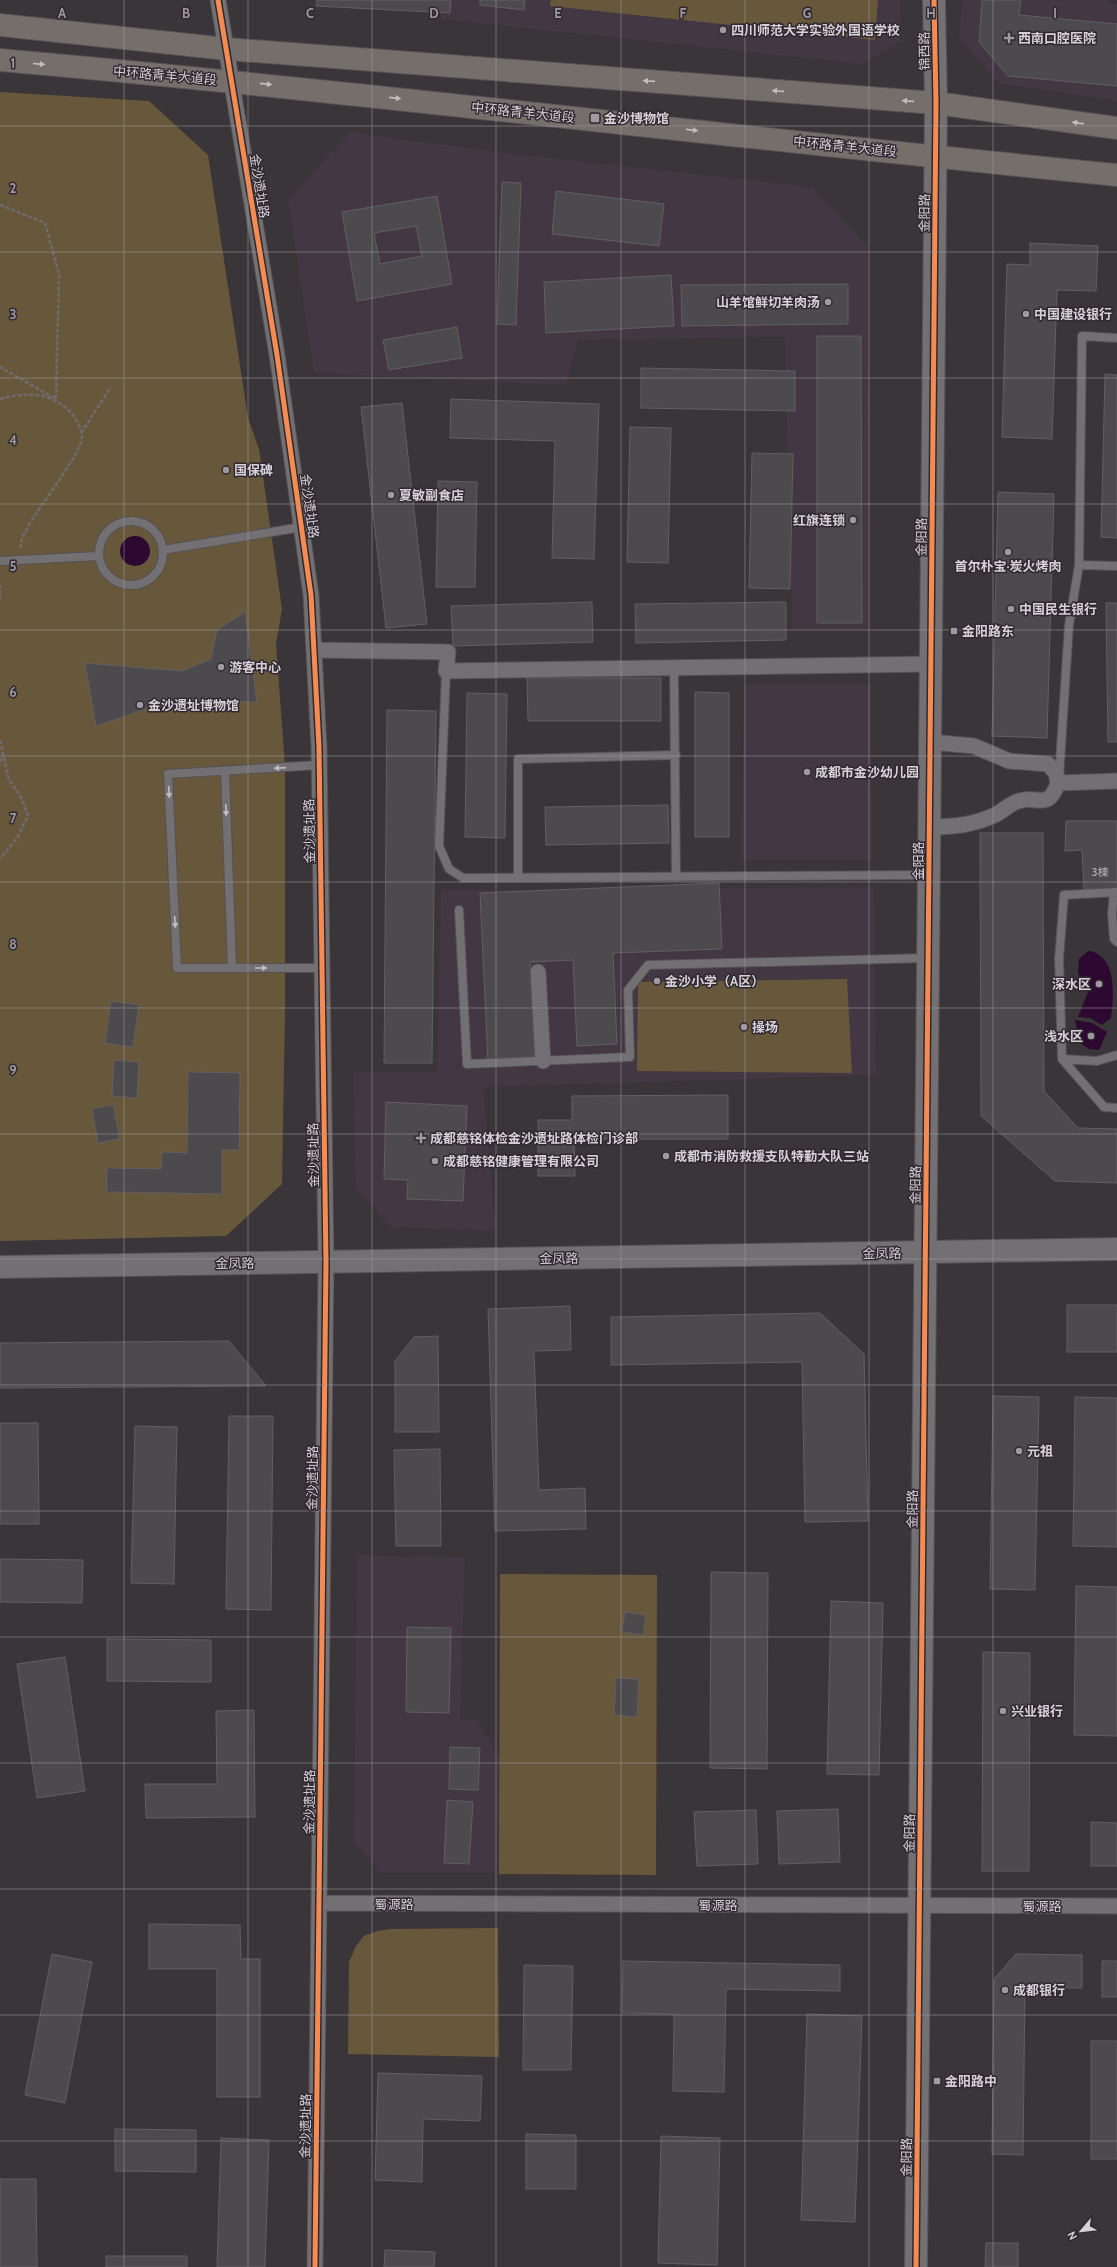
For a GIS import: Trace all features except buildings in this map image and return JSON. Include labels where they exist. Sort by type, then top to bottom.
[{"type":"main road","points":[[0,25],[227,49],[936,103],[1117,128]]},
{"type":"main road","name":"中环路青羊大道段","points":[[0,60],[232,80],[1117,175]]},
{"type":"street","name":"金沙遗址路","points":[[218,0],[277,355],[311,595],[319,765],[326,1262],[315,2267]]},
{"type":"street","name":"锦西路","points":[[934,0],[936,103]]},
{"type":"street","name":"金阳路","points":[[916,2267],[936,103]]},
{"type":"street","points":[[314,650],[448,652],[446,671],[931,664]]},
{"type":"street","points":[[929,827],[967,825],[996,814],[1019,800],[1046,800],[1052,796],[1058,783],[1056,773],[1048,764],[1009,761],[974,746],[930,742]]},
{"type":"street","points":[[1058,783],[1117,781]]},
{"type":"street","points":[[538,972],[543,1061]]},
{"type":"street","name":"金凤路","points":[[0,1267],[1117,1249]]},
{"type":"street","name":"蜀源路","points":[[319,1903],[1117,1906]]},
{"type":"lane","points":[[1058,783],[1069,625],[1079,565],[1082,336],[1117,338]]},
{"type":"lane","points":[[127,520],[138,521],[147,525],[160,540],[163,550],[162,561],[158,572],[150,580],[140,585],[128,586],[117,583],[108,576],[101,567],[98,556],[99,546],[106,532],[118,523],[127,520]]},
{"type":"lane","points":[[163,550],[302,527]]},
{"type":"lane","points":[[0,561],[98,556]]},
{"type":"lane","points":[[1079,565],[1117,566]]},
{"type":"lane","points":[[674,668],[676,876]]},
{"type":"lane","points":[[446,671],[439,846],[450,869],[463,878],[929,875]]},
{"type":"lane","points":[[518,878],[518,759],[676,755]]},
{"type":"lane","points":[[319,765],[168,774],[168,782],[177,968],[322,968]]},
{"type":"lane","points":[[225,771],[232,968]]},
{"type":"lane","points":[[1117,942],[1114,940],[1112,914],[1116,892],[1064,895],[1059,959],[1062,1059],[1104,1107],[1117,1108]]},
{"type":"lane","points":[[459,910],[467,1064],[630,1057],[628,990],[648,965],[928,958]]},
{"type":"lane","points":[[1062,1059],[1097,1060],[1117,1055]]},
{"type":"path","points":[[0,205],[45,223],[59,274],[56,399]]},
{"type":"path","points":[[0,367],[56,399],[75,416],[82,437],[77,452],[35,514],[20,542],[23,560]]},
{"type":"path","points":[[80,433],[111,387]]},
{"type":"path","points":[[0,398],[32,394],[56,399]]},
{"type":"path","points":[[0,585],[0,600]]},
{"type":"path","points":[[0,740],[9,780],[21,797],[28,816],[17,838],[0,859]]},
{"type":"path","points":[[0,762],[4,756]]},
{"type":"shaded area","name":"四川师范大学实验外国语学校","points":[[440,0],[900,0],[900,42],[861,64],[441,19]]},
{"type":"shaded area","points":[[551,0],[878,0],[875,40],[550,6]]},
{"type":"shaded area","points":[[962,0],[1107,0],[1109,3],[1117,4],[1117,101],[999,83],[959,38]]},
{"type":"shaded area","name":"金沙遗址博物馆","points":[[0,92],[149,101],[208,155],[248,418],[259,449],[282,609],[276,644],[285,766],[285,1008],[282,1184],[226,1236],[0,1241]]},
{"type":"shaded area","points":[[350,132],[497,152],[812,187],[868,247],[869,629],[792,629],[785,337],[578,340],[566,385],[314,373],[288,200]]},
{"type":"shaded area","points":[[135,536],[146,540],[150,551],[146,562],[135,566],[124,562],[120,551],[124,540]]},
{"type":"shaded area","name":"成都市金沙幼儿园","points":[[744,685],[871,685],[872,860],[741,860]]},
{"type":"shaded area","name":"金沙小学（A区）","points":[[874,887],[876,1075],[483,1087],[496,1231],[391,1227],[356,1189],[353,1072],[437,1072],[441,890]]},
{"type":"shaded area","points":[[1088,951],[1097,954],[1104,960],[1109,967],[1112,977],[1113,998],[1111,1018],[1102,1025],[1090,1018],[1078,1017],[1088,992],[1078,973],[1079,959]]},
{"type":"shaded area","name":"操场","points":[[847,979],[852,1073],[637,1071],[638,982]]},
{"type":"shaded area","points":[[1075,1020],[1092,1023],[1107,1032],[1099,1050],[1089,1049],[1080,1043]]},
{"type":"shaded area","points":[[357,1555],[465,1558],[460,1720],[476,1720],[499,1756],[497,1873],[379,1873],[354,1841]]},
{"type":"shaded area","points":[[500,1574],[657,1575],[656,1875],[499,1874]]},
{"type":"shaded area","points":[[498,1928],[499,2057],[348,2054],[349,1962],[356,1946],[364,1936],[377,1931],[391,1929]]},
{"type":"cycle path","points":[[218,0],[277,355],[311,595],[319,747],[326,1262],[315,2267]]},
{"type":"cycle path","points":[[916,2267],[936,103],[934,0]]},
{"type":"place","name":"四川师范大学实验外国语学校","points":[[723,30]]},
{"type":"place","name":"西南口腔医院","points":[[1009,38]]},
{"type":"place","name":"金沙博物馆","points":[[595,118]]},
{"type":"place","name":"山羊馆鲜切羊肉汤","points":[[828,302]]},
{"type":"place","name":"中国建设银行","points":[[1026,314]]},
{"type":"place","name":"国保碑","points":[[226,470]]},
{"type":"place","name":"夏敏副食店","points":[[391,495]]},
{"type":"place","name":"红旗连锁","points":[[853,520]]},
{"type":"place","name":"首尔朴宝·炭火烤肉","points":[[1008,552]]},
{"type":"place","name":"中国民生银行","points":[[1011,609]]},
{"type":"place","name":"金阳路东","points":[[954,631]]},
{"type":"place","name":"游客中心","points":[[221,667]]},
{"type":"place","name":"金沙遗址博物馆","points":[[140,705]]},
{"type":"place","name":"成都市金沙幼儿园","points":[[807,772]]},
{"type":"place","name":"金沙小学（A区）","points":[[657,981]]},
{"type":"place","name":"深水区","points":[[1099,984]]},
{"type":"place","name":"操场","points":[[744,1027]]},
{"type":"place","name":"浅水区","points":[[1091,1036]]},
{"type":"place","name":"成都慈铭体检金沙遗址路体检门诊部","points":[[421,1138]]},
{"type":"place","name":"成都市消防救援支队特勤大队三站","points":[[666,1156]]},
{"type":"place","name":"成都慈铭健康管理有限公司","points":[[435,1161]]},
{"type":"place","name":"元祖","points":[[1019,1451]]},
{"type":"place","name":"兴业银行","points":[[1003,1711]]},
{"type":"place","name":"成都银行","points":[[1005,1990]]},
{"type":"place","name":"金阳路中","points":[[937,2081]]}]
